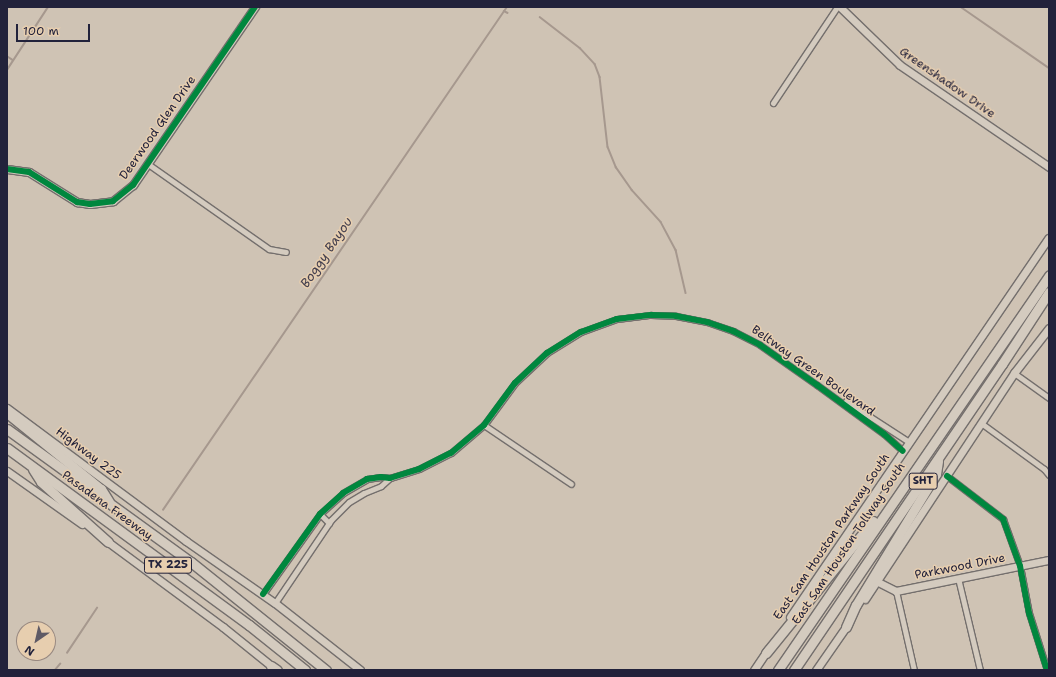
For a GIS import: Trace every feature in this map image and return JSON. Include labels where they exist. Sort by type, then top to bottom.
[{"type":"highway","name":"East Sam Houston Tollway South","points":[[778,670],[1049,274]]},
{"type":"highway","name":"East Sam Houston Tollway South","points":[[794,670],[1049,292]]},
{"type":"highway","points":[[7,412],[102,490],[112,506]]},
{"type":"highway","name":"TX 225","points":[[7,430],[112,506]]},
{"type":"highway","name":"TX 225","points":[[7,448],[28,463]]},
{"type":"highway","points":[[846,627],[856,605],[936,474],[939,457]]},
{"type":"highway","points":[[28,463],[41,482],[108,542]]},
{"type":"highway","name":"Pasadena Freeway","points":[[28,463],[249,625],[305,670]]},
{"type":"highway","points":[[766,653],[908,478]]},
{"type":"highway","name":"Pasadena Freeway","points":[[112,506],[191,562],[326,670]]},
{"type":"highway","points":[[310,657],[334,670]]},
{"type":"main road","name":"Deerwood Glen Drive","points":[[7,169],[29,172],[77,202],[90,204],[113,201],[133,185],[255,7]]},
{"type":"main road","name":"Greenshadow Drive","points":[[840,7],[900,65],[1049,167]]},
{"type":"main road","name":"East Sam Houston Parkway South","points":[[754,670],[1049,238]]},
{"type":"main road","points":[[816,670],[947,476],[1014,373],[1049,328]]},
{"type":"main road","name":"Highway 225","points":[[7,408],[156,518],[263,594],[360,670]]},
{"type":"main road","points":[[7,471],[108,542],[223,627],[275,669]]},
{"type":"main road","name":"Parkwood Drive","points":[[896,591],[1049,560]]},
{"type":"main road","points":[[876,581],[896,591]]},
{"type":"street","points":[[773,103],[837,7]]},
{"type":"street","points":[[148,164],[269,249],[286,252]]},
{"type":"street","name":"Beltway Green Boulevard","points":[[263,594],[320,514],[343,493],[359,483],[374,477],[390,478],[419,469],[458,448],[484,425],[519,379],[533,364],[556,346],[572,336],[598,325],[640,316],[663,315],[688,317],[726,328],[751,340],[817,384],[910,442]]},
{"type":"street","points":[[1014,373],[1049,398]]},
{"type":"street","name":"Beltway Green Boulevard","points":[[817,384],[884,434],[903,451]]},
{"type":"street","points":[[981,423],[1044,469],[1049,475]]},
{"type":"street","points":[[484,425],[571,484]]},
{"type":"street","points":[[947,476],[1003,519],[1020,566],[1029,613],[1047,670]]},
{"type":"street","name":"Beltway Green Boulevard","points":[[275,603],[329,522],[349,502],[364,493],[381,486],[390,478]]},
{"type":"street","points":[[320,514],[329,522]]},
{"type":"street","points":[[958,578],[980,670]]},
{"type":"street","points":[[896,591],[914,670]]},
{"type":"waterway","points":[[7,70],[48,7]]},
{"type":"waterway","name":"Boggy Bayou","points":[[163,510],[507,7]]},
{"type":"waterway","points":[[961,7],[1049,68]]},
{"type":"waterway","name":"Boggy Bayou","points":[[504,11],[508,13]]},
{"type":"waterway","points":[[540,17],[580,48],[595,64],[600,77],[608,147],[616,167],[632,190],[661,222],[676,250],[686,293]]},
{"type":"waterway","points":[[7,56],[13,60]]},
{"type":"waterway","name":"Boggy Bayou","points":[[67,653],[97,608]]},
{"type":"waterway","name":"Boggy Bayou","points":[[55,670],[60,664]]},
{"type":"cycle path","points":[[7,169],[29,172],[77,202],[90,204],[113,201],[133,185],[255,7]]},
{"type":"cycle path","points":[[263,594],[320,514],[343,493],[367,479],[381,477],[390,478],[419,469],[451,453],[484,425],[515,383],[547,353],[581,332],[617,319],[651,315],[676,316],[707,322],[733,331],[760,345],[817,385],[884,434],[903,451]]},
{"type":"cycle path","points":[[947,476],[1003,519],[1020,566],[1029,613],[1047,670]]}]
